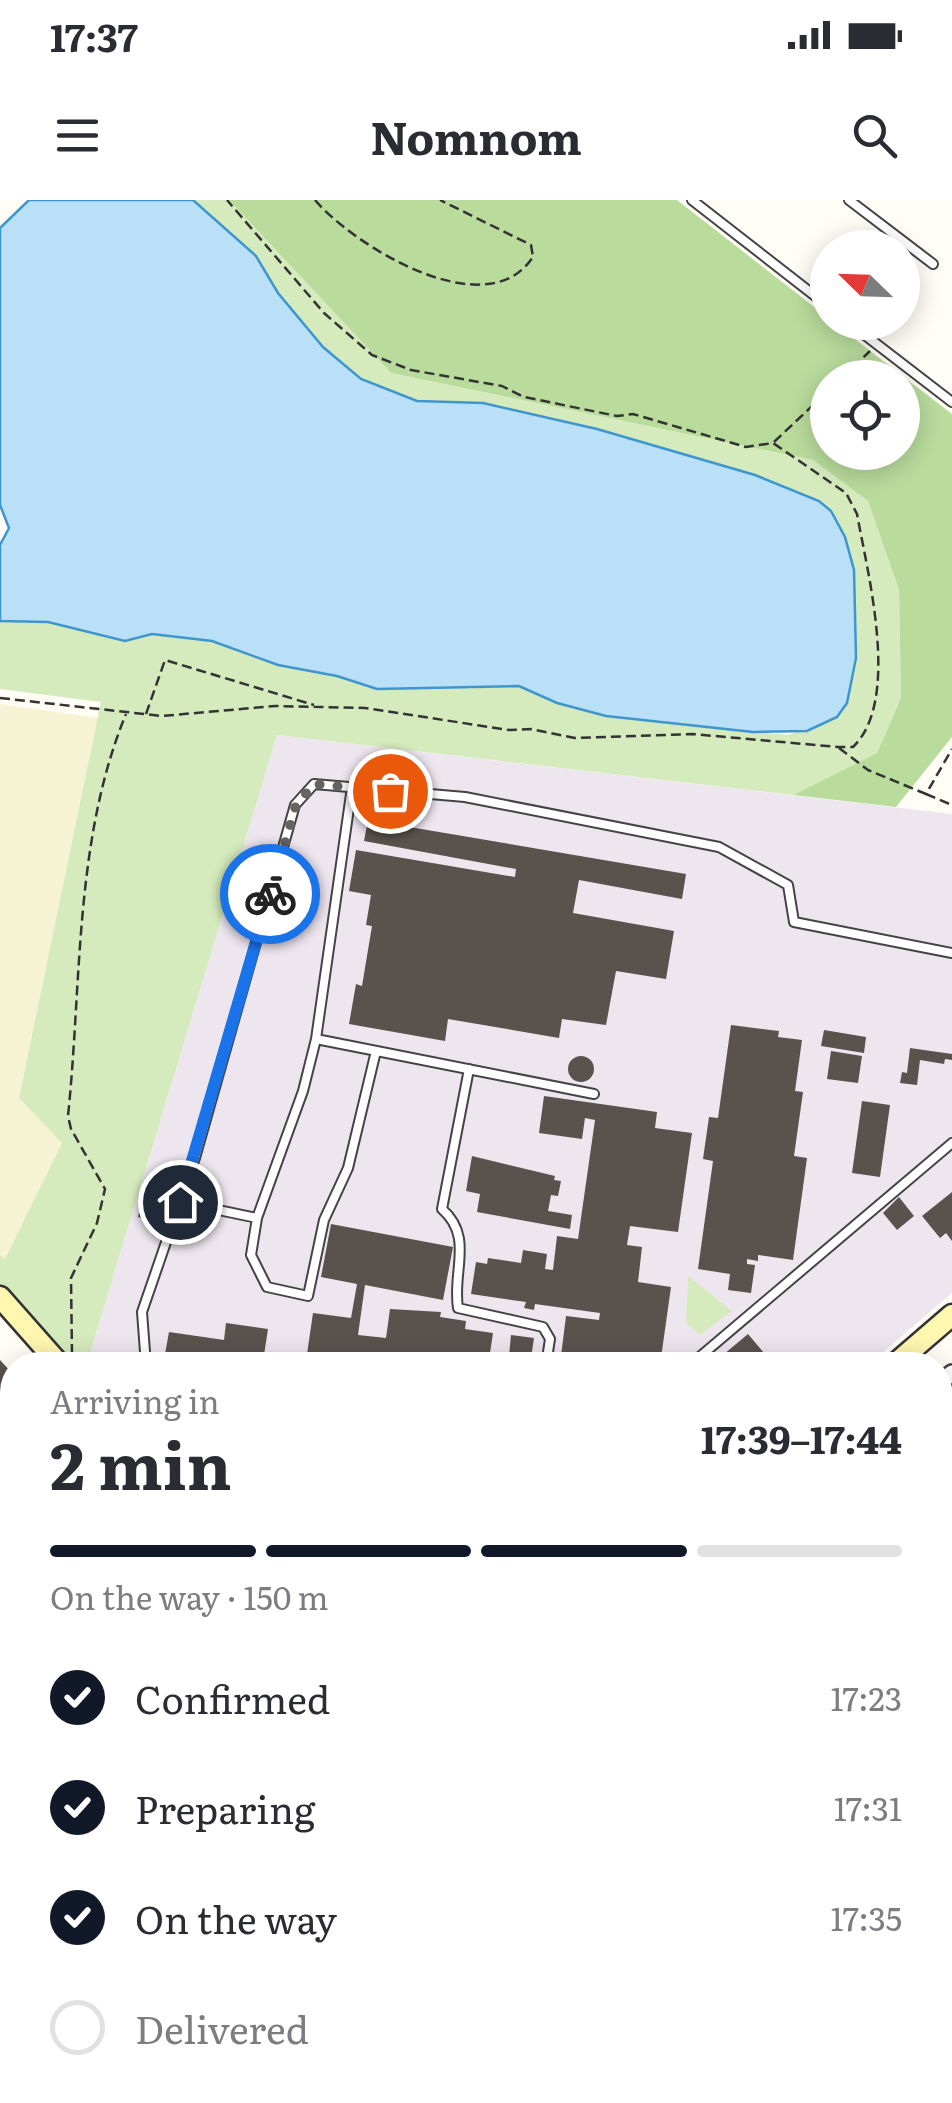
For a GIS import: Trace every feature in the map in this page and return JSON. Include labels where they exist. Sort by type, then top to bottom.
[{"type":"main road","points":[[0,1297],[49,1352]]},
{"type":"main road","points":[[909,1352],[952,1316]]},
{"type":"lane","points":[[692,200],[810,292]]},
{"type":"lane","points":[[849,200],[933,264]]},
{"type":"lane","points":[[870,340],[952,402]]},
{"type":"lane","points":[[145,1352],[142,1312],[180,1202],[296,805],[314,784],[465,797],[719,846],[788,886],[794,922],[952,953]]},
{"type":"lane","points":[[352,788],[316,1039],[303,1091],[257,1218],[251,1254],[267,1287],[308,1296],[324,1220],[348,1168],[376,1051]]},
{"type":"lane","points":[[316,1039],[594,1094]]},
{"type":"lane","points":[[469,1069],[442,1210],[455,1220],[463,1239],[455,1287],[458,1308],[543,1327],[550,1340],[548,1352]]},
{"type":"lane","points":[[705,1352],[952,1144]]},
{"type":"lane","points":[[180,1202],[257,1218]]},
{"type":"path","points":[[227,200],[324,313],[372,356],[411,370],[502,386],[524,397],[617,416],[633,414],[746,447],[773,444],[810,409]]},
{"type":"path","points":[[314,200],[356,239],[449,282],[471,286],[502,279],[527,266],[533,257],[531,245],[440,200]]},
{"type":"path","points":[[861,360],[876,345]]},
{"type":"path","points":[[0,698],[162,716],[274,706],[365,708],[509,730],[531,729],[554,736],[666,733],[853,747],[865,736],[877,704],[880,673],[857,514],[846,494],[773,444]]},
{"type":"path","points":[[146,715],[165,660],[320,707]]},
{"type":"path","points":[[71,1352],[72,1278],[97,1224],[105,1189],[71,1130],[68,1116],[90,856],[107,761],[126,714]]},
{"type":"path","points":[[838,747],[868,770],[952,805]]},
{"type":"path","points":[[926,794],[952,748]]},
{"type":"shaded area","points":[[0,704],[98,718],[19,1098],[62,1143],[5,1260],[0,1255]]},
{"type":"shaded area","points":[[277,735],[952,814],[952,1293],[883,1352],[91,1350]]},
{"type":"green space","points":[[193,200],[229,200],[391,373],[810,459],[810,470],[826,470],[868,501],[899,590],[901,698],[877,753],[793,795],[277,735],[93,1352],[61,1352],[0,1285],[0,1255],[5,1259],[62,1143],[19,1098],[101,702],[0,689],[0,621],[48,622],[137,638],[151,634],[212,641],[278,665],[337,676],[377,689],[520,686],[557,703],[670,724],[788,735],[837,717],[847,703],[856,658],[854,570],[845,537],[832,512],[819,501],[755,475],[597,429],[483,403],[417,401],[361,379],[323,347],[278,293],[256,256]]},
{"type":"green space","points":[[229,200],[677,200],[810,304],[810,340],[856,340],[882,360],[810,360],[810,459],[391,373]]},
{"type":"green space","points":[[920,389],[952,414],[952,737],[896,807],[793,795],[877,753],[901,698],[899,590],[868,501],[826,470],[920,470]]},
{"type":"green space","points":[[688,1276],[732,1311],[700,1335],[686,1323]]},
{"type":"water","points":[[29,200],[193,200],[256,256],[278,293],[323,347],[361,379],[417,401],[483,403],[597,429],[755,475],[819,501],[831,511],[845,537],[854,570],[856,658],[847,703],[837,717],[807,731],[753,732],[606,716],[557,703],[519,686],[377,689],[337,676],[278,665],[212,641],[152,634],[125,641],[48,622],[0,621],[0,545],[9,528],[0,505],[0,228]]},
{"type":"building","points":[[368,820],[686,874],[682,899],[579,880],[573,913],[674,931],[666,979],[616,971],[606,1025],[562,1019],[559,1038],[448,1019],[445,1041],[349,1024],[356,984],[362,986],[372,926],[366,925],[371,895],[349,891],[356,850],[515,877],[516,869],[364,841]]},
{"type":"building","points":[[731,1025],[779,1031],[778,1037],[802,1040],[795,1091],[803,1092],[794,1156],[807,1158],[793,1260],[758,1255],[758,1261],[747,1259],[747,1264],[755,1265],[751,1293],[728,1290],[730,1274],[698,1269],[713,1161],[703,1159],[709,1117],[718,1118]]},
{"type":"building","points":[[824,1030],[866,1037],[864,1053],[821,1046]]},
{"type":"building","points":[[910,1048],[952,1054],[952,1060],[945,1059],[944,1064],[920,1060],[917,1085],[900,1083],[902,1072],[907,1073]]},
{"type":"building","points":[[831,1051],[862,1056],[858,1083],[827,1079]]},
{"type":"building","points":[[581,1056],[590,1060],[594,1069],[590,1078],[581,1082],[572,1078],[568,1069],[572,1060]]},
{"type":"building","points":[[544,1096],[657,1112],[655,1128],[692,1133],[678,1232],[630,1226],[627,1245],[642,1247],[638,1282],[671,1287],[662,1352],[562,1352],[566,1316],[599,1320],[600,1313],[535,1304],[534,1310],[524,1308],[526,1302],[471,1294],[476,1262],[487,1264],[488,1258],[521,1263],[523,1250],[547,1254],[545,1269],[553,1270],[557,1236],[578,1239],[595,1120],[585,1118],[582,1139],[539,1133]]},
{"type":"building","points":[[862,1101],[890,1105],[880,1177],[852,1173]]},
{"type":"building","points":[[472,1156],[555,1176],[554,1180],[561,1181],[558,1196],[551,1195],[548,1211],[572,1215],[570,1229],[477,1212],[480,1194],[466,1191]]},
{"type":"building","points":[[952,1192],[952,1241],[946,1233],[940,1238],[922,1216]]},
{"type":"building","points":[[899,1197],[914,1216],[897,1230],[883,1213]]},
{"type":"building","points":[[142,1201],[160,1206],[156,1222],[138,1217]]},
{"type":"building","points":[[331,1224],[453,1247],[443,1300],[365,1285],[358,1335],[386,1338],[390,1309],[441,1312],[440,1317],[466,1321],[465,1329],[493,1333],[490,1352],[307,1352],[313,1313],[351,1318],[357,1284],[321,1277]]},
{"type":"building","points":[[226,1323],[268,1329],[264,1352],[165,1352],[169,1332],[224,1340]]},
{"type":"building","points":[[748,1334],[763,1352],[727,1352]]},
{"type":"building","points":[[511,1335],[534,1338],[532,1352],[509,1352]]},
{"type":"way so far","points":[[270,894],[296,805],[314,784],[390,791]]},
{"type":"route","points":[[180,1202],[270,894]]}]
